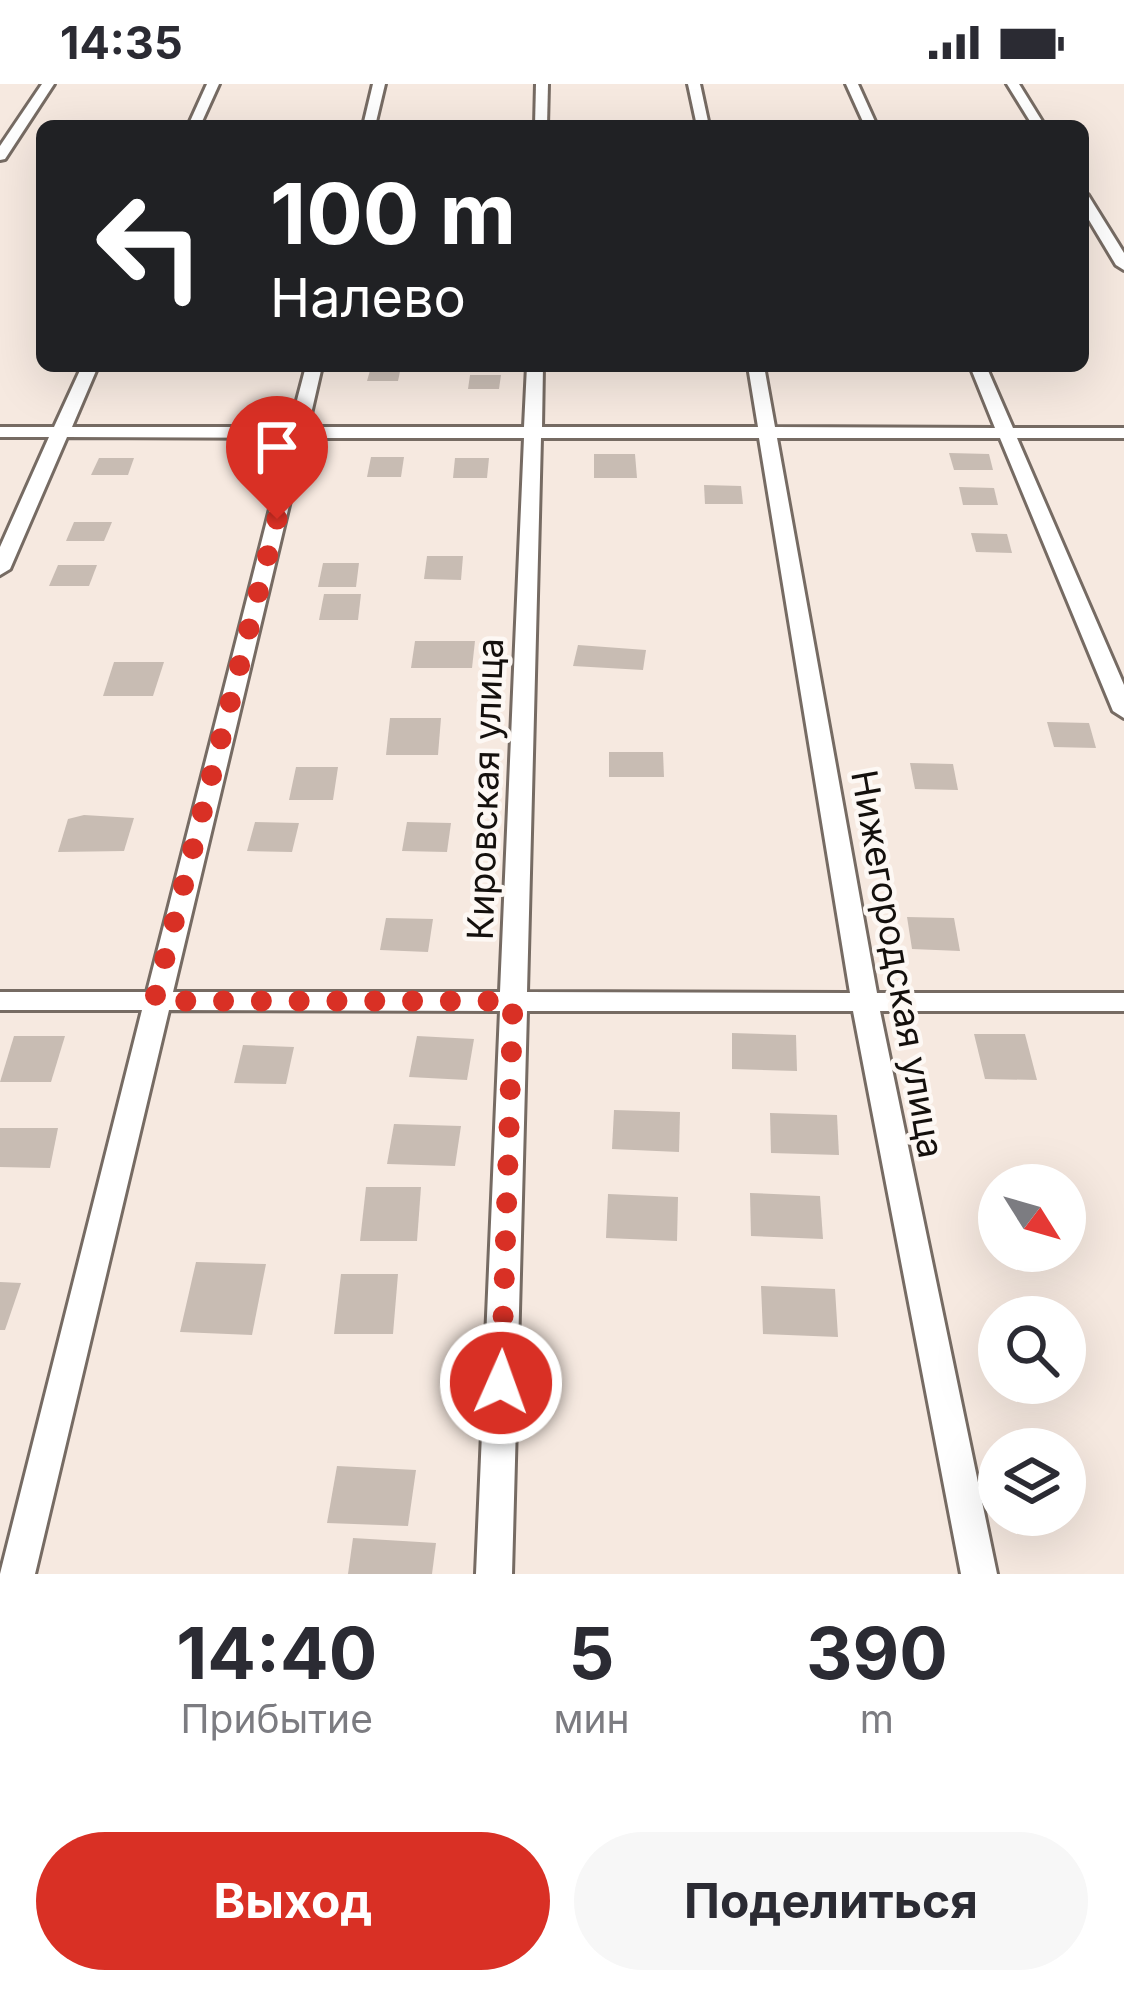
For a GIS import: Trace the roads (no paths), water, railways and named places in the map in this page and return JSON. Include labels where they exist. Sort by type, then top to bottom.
[{"type":"street","points":[[0,157],[48,84]]},
{"type":"street","points":[[197,120],[213,84]]},
{"type":"street","points":[[370,120],[379,84]]},
{"type":"street","points":[[541,120],[542,84]]},
{"type":"street","points":[[694,84],[703,120]]},
{"type":"street","points":[[852,84],[868,120]]},
{"type":"street","points":[[1013,84],[1035,120]]},
{"type":"street","points":[[1089,208],[1124,265]]},
{"type":"street","points":[[0,569],[87,372]]},
{"type":"street","points":[[16,1574],[313,372]]},
{"type":"street","name":"Кировская улица","points":[[494,1574],[535,372]]},
{"type":"street","name":"Нижегородская улица","points":[[757,372],[865,1002],[979,1574]]},
{"type":"street","points":[[981,372],[1124,711]]},
{"type":"street","points":[[0,432],[1124,434]]},
{"type":"street","points":[[0,1001],[1124,1002]]}]
